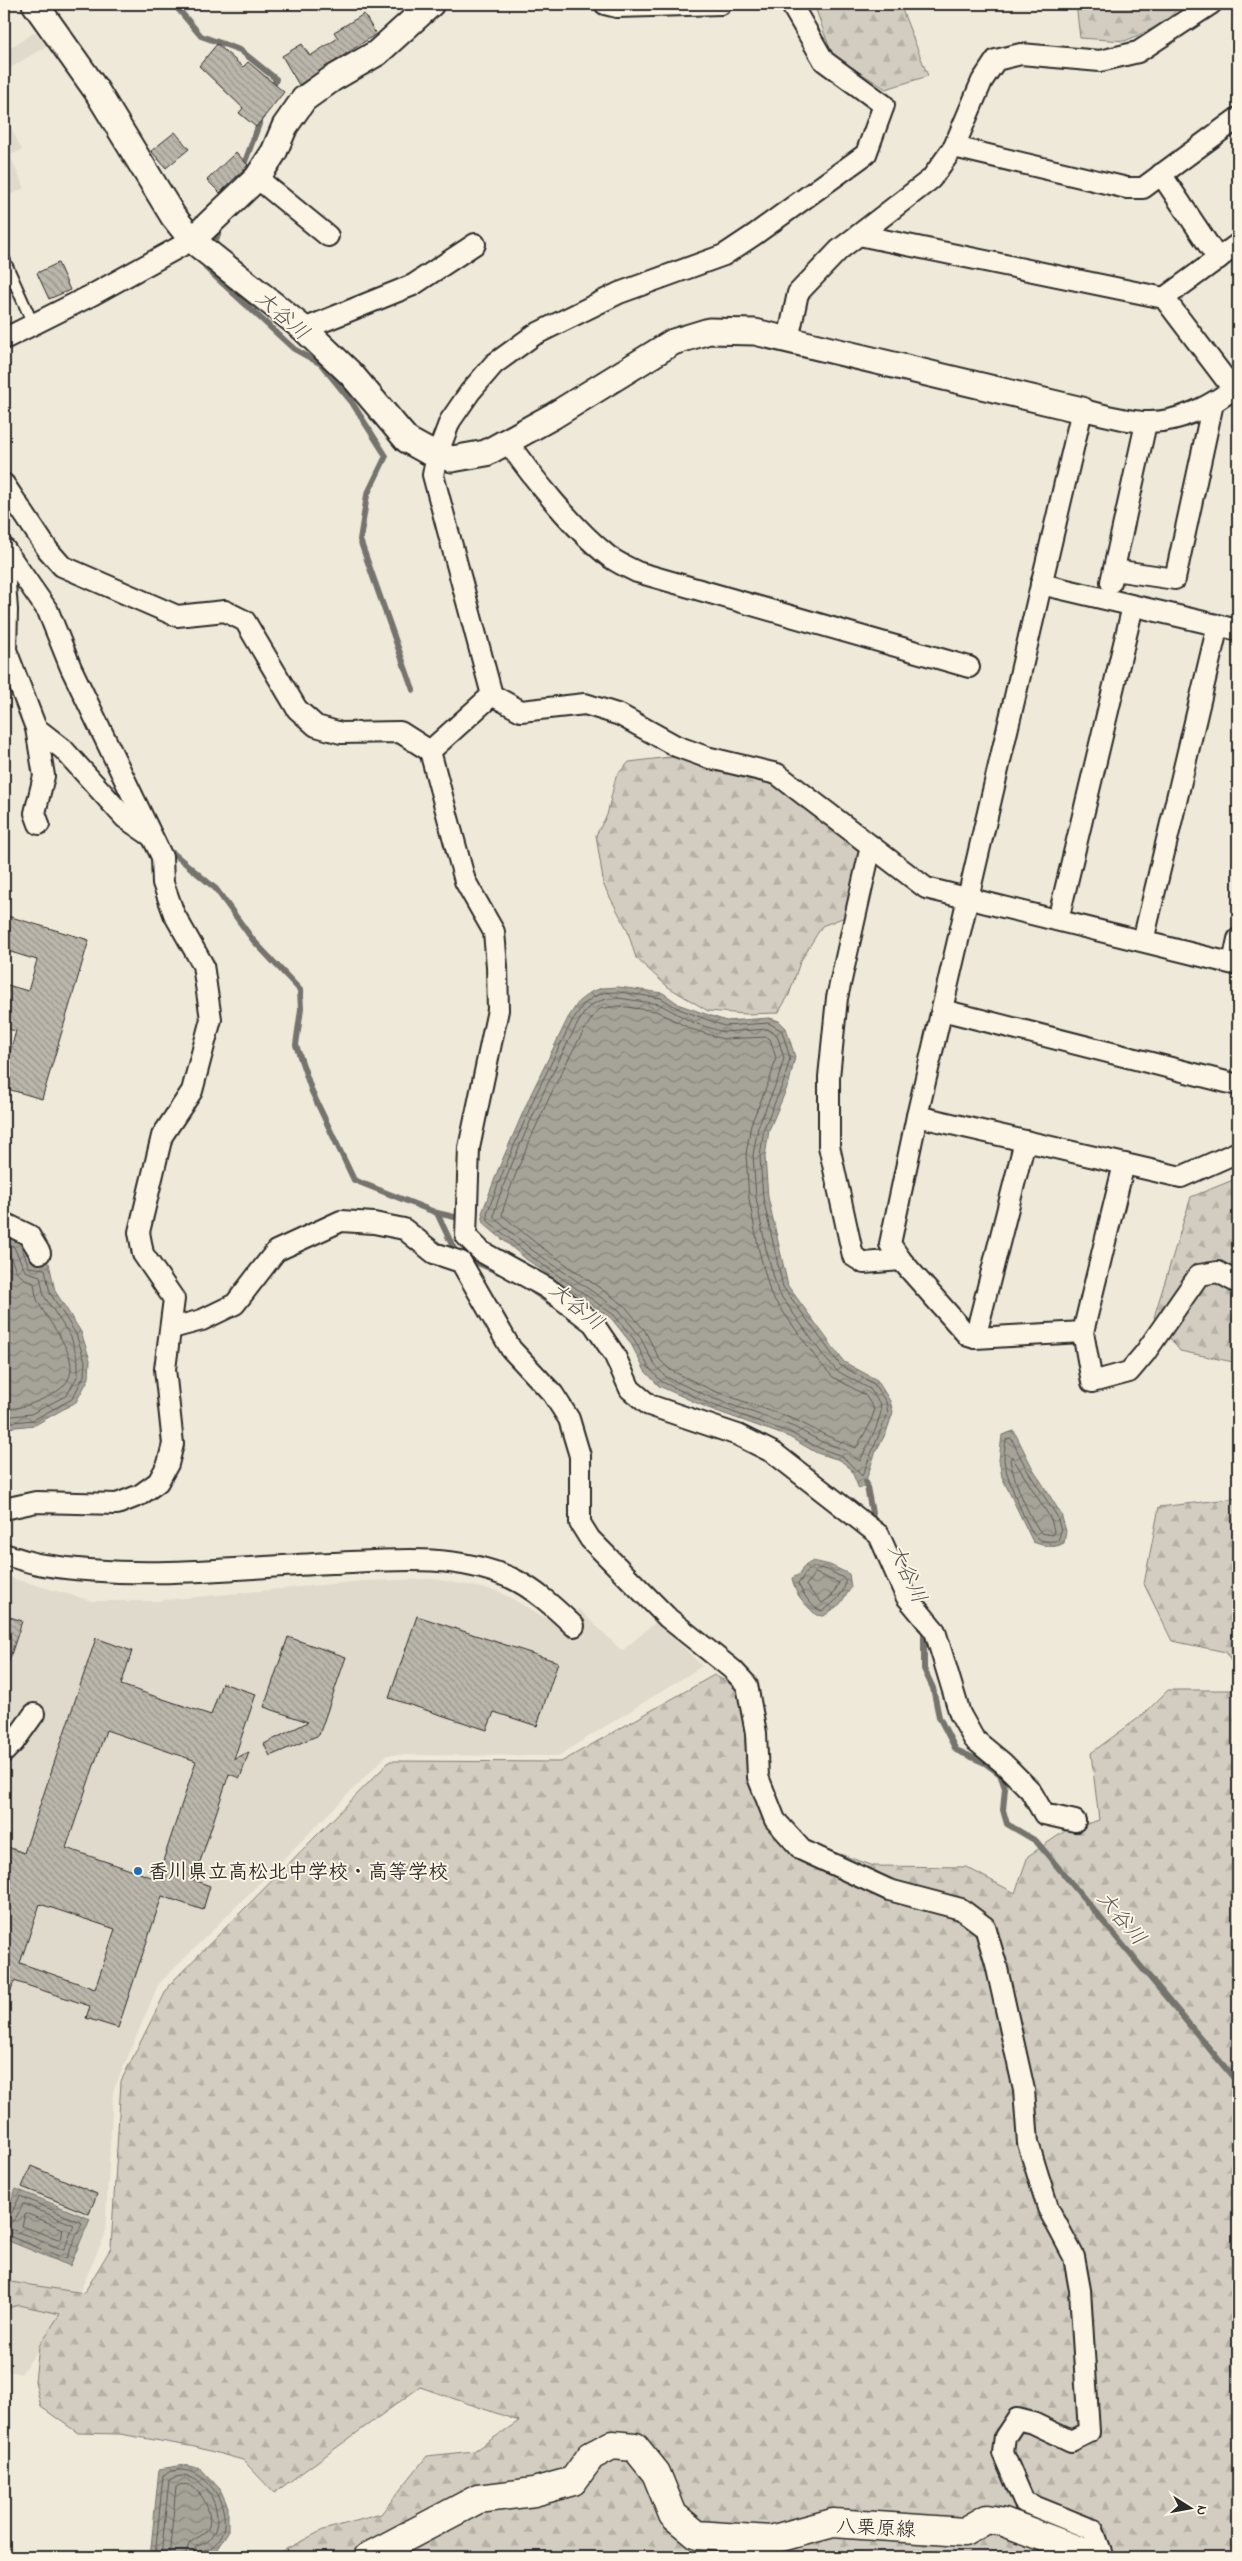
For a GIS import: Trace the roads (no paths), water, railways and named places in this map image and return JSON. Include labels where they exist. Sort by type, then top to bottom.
[{"type":"main road","name":"八栗原線","points":[[368,2557],[478,2499],[534,2492],[573,2481],[592,2456],[612,2445],[635,2447],[656,2473],[673,2515],[697,2535],[770,2540],[833,2523],[964,2532],[987,2519],[1004,2522],[1096,2557]]},
{"type":"street","points":[[35,4],[96,90],[173,216],[192,240],[304,330],[351,374],[407,440],[436,455],[452,459],[486,453],[673,342],[709,331],[755,332],[1082,410],[1146,422],[1173,420],[1213,402],[1236,387],[1164,298],[859,235]]},
{"type":"street","points":[[4,339],[92,295],[192,240],[252,183],[274,152],[285,126],[304,99],[332,79],[377,53],[431,4]]},
{"type":"street","points":[[605,4],[617,7],[721,4]]},
{"type":"street","points":[[791,4],[824,61],[884,105],[866,154],[724,255],[619,293],[534,335],[494,364],[470,392],[450,422],[436,455],[433,475],[492,695],[521,711],[586,704],[620,715],[683,749],[706,757],[777,774],[926,888],[1235,964],[1238,939]]},
{"type":"street","points":[[788,340],[798,293],[839,250],[931,179],[954,147],[982,81],[996,60],[1021,54],[1100,61],[1138,52],[1211,4]]},
{"type":"street","points":[[954,147],[1127,188],[1143,188],[1238,118]]},
{"type":"street","points":[[1161,174],[1218,259]]},
{"type":"street","points":[[252,183],[328,236]]},
{"type":"street","points":[[304,330],[413,285],[475,244]]},
{"type":"street","points":[[1164,298],[1238,244]]},
{"type":"street","points":[[1114,570],[1175,579],[1213,402]]},
{"type":"street","points":[[1082,410],[917,1116],[890,1244],[901,1260],[968,1336],[975,1338],[1083,1332]]},
{"type":"street","points":[[1108,600],[1146,422]]},
{"type":"street","points":[[507,442],[525,467],[583,532],[607,556],[637,572],[969,667]]},
{"type":"street","points":[[4,484],[48,550],[62,566],[177,616],[226,611],[245,621],[297,709],[316,726],[341,733],[400,732],[430,750],[465,881],[494,932],[497,966],[498,1010],[469,1148],[466,1236],[461,1262]]},
{"type":"street","points":[[4,548],[48,611],[71,668],[162,857],[163,883],[174,914],[203,965],[211,1019],[192,1091],[162,1136],[139,1232],[143,1254],[174,1299],[172,1328],[165,1368],[173,1444],[168,1464],[158,1482],[140,1495],[117,1504],[36,1502],[4,1508]]},
{"type":"street","points":[[4,570],[7,610],[6,650],[36,728],[44,776],[35,813],[39,824]]},
{"type":"street","points":[[1041,584],[1238,630]]},
{"type":"street","points":[[1058,920],[1132,606]]},
{"type":"street","points":[[1143,941],[1218,625]]},
{"type":"street","points":[[430,750],[492,695]]},
{"type":"street","points":[[36,728],[63,749],[125,818],[153,838]]},
{"type":"street","points":[[871,846],[837,998],[829,1077],[829,1146],[853,1256],[864,1262],[901,1260]]},
{"type":"street","points":[[942,1010],[1238,1085]]},
{"type":"street","points":[[917,1116],[1181,1177],[1238,1152]]},
{"type":"street","points":[[975,1338],[1025,1141]]},
{"type":"street","points":[[1124,1164],[1083,1332],[1092,1382],[1129,1372],[1145,1353],[1199,1275],[1218,1272],[1238,1283]]},
{"type":"street","points":[[172,1328],[202,1320],[235,1304],[276,1251],[341,1221],[374,1222],[404,1228],[434,1252],[461,1262],[511,1349],[553,1394],[570,1419],[580,1456],[580,1523],[590,1539],[668,1618],[733,1670],[747,1684],[756,1733],[758,1777],[775,1820],[802,1850],[889,1890],[961,1910],[985,1927],[996,1964],[1024,2090],[1028,2143],[1048,2208],[1074,2256],[1080,2290],[1089,2432],[1072,2441],[1033,2423],[1017,2420],[1005,2437],[1003,2453],[1024,2502],[1093,2530],[1103,2557]]},
{"type":"street","points":[[4,1223],[29,1235],[40,1253]]},
{"type":"street","points":[[466,1236],[482,1252],[547,1288],[593,1323],[614,1354],[630,1389],[649,1405],[738,1435],[774,1452],[879,1535],[906,1596],[935,1631],[960,1714],[974,1739],[1003,1763],[1030,1790],[1044,1814],[1075,1821]]},
{"type":"street","points":[[4,1554],[43,1565],[108,1571],[168,1571],[424,1558],[466,1565],[511,1578],[549,1601],[574,1626]]},
{"type":"street","points":[[4,1752],[14,1742],[34,1714]]},
{"type":"lane","points":[[4,259],[33,324]]},
{"type":"water","points":[[619,987],[663,993],[680,1005],[726,1021],[770,1018],[779,1021],[786,1028],[795,1057],[789,1083],[769,1130],[765,1157],[768,1197],[788,1286],[844,1362],[877,1380],[890,1401],[893,1412],[886,1433],[876,1451],[864,1486],[859,1489],[851,1469],[840,1460],[817,1453],[789,1437],[708,1408],[659,1386],[645,1371],[630,1342],[611,1318],[526,1259],[484,1224],[482,1213],[498,1170],[531,1094],[568,1018],[579,1001],[591,992],[602,988]]},
{"type":"water","points":[[4,1230],[23,1238],[33,1263],[49,1263],[55,1291],[81,1332],[90,1360],[89,1378],[76,1402],[35,1425],[6,1428],[4,1428]]},
{"type":"water","points":[[1014,1431],[1032,1467],[1061,1514],[1066,1531],[1064,1543],[1060,1545],[1049,1546],[1033,1542],[1002,1477],[999,1460],[1002,1435]]},
{"type":"water","points":[[813,1561],[830,1565],[849,1574],[851,1588],[840,1604],[824,1616],[816,1615],[804,1603],[793,1584],[792,1578],[800,1574],[803,1567]]},
{"type":"water","points":[[16,2189],[90,2219],[70,2266],[4,2239],[4,2218]]},
{"type":"water","points":[[185,2465],[201,2469],[220,2489],[228,2507],[228,2532],[215,2552],[196,2557],[150,2557],[159,2469]]},
{"type":"waterway","name":"大谷川","points":[[174,4],[201,36],[240,50],[276,79],[272,90]]},
{"type":"waterway","name":"大谷川","points":[[236,186],[262,116]]},
{"type":"waterway","name":"大谷川","points":[[213,249],[222,223]]},
{"type":"waterway","name":"大谷川","points":[[208,261],[206,268],[294,349],[321,364],[351,401],[386,456],[367,495],[360,540],[413,690]]},
{"type":"waterway","points":[[4,534],[12,544]]},
{"type":"waterway","points":[[173,853],[216,889],[253,940],[300,990],[301,1009],[296,1045],[312,1092],[354,1180],[437,1213],[454,1249]]},
{"type":"waterway","points":[[437,1213],[459,1218]]},
{"type":"waterway","name":"大谷川","points":[[473,1261],[499,1272]]},
{"type":"waterway","name":"大谷川","points":[[533,1291],[552,1304]]},
{"type":"waterway","points":[[866,1482],[874,1523]]},
{"type":"waterway","name":"大谷川","points":[[920,1628],[924,1632],[924,1669],[933,1688],[939,1717],[956,1750],[985,1763],[1000,1774],[1005,1788],[1003,1810],[1007,1824],[1036,1841],[1238,2083]]},
{"type":"place","name":"香川県立高松北中学校・高等学校","points":[[138,1871]]}]
